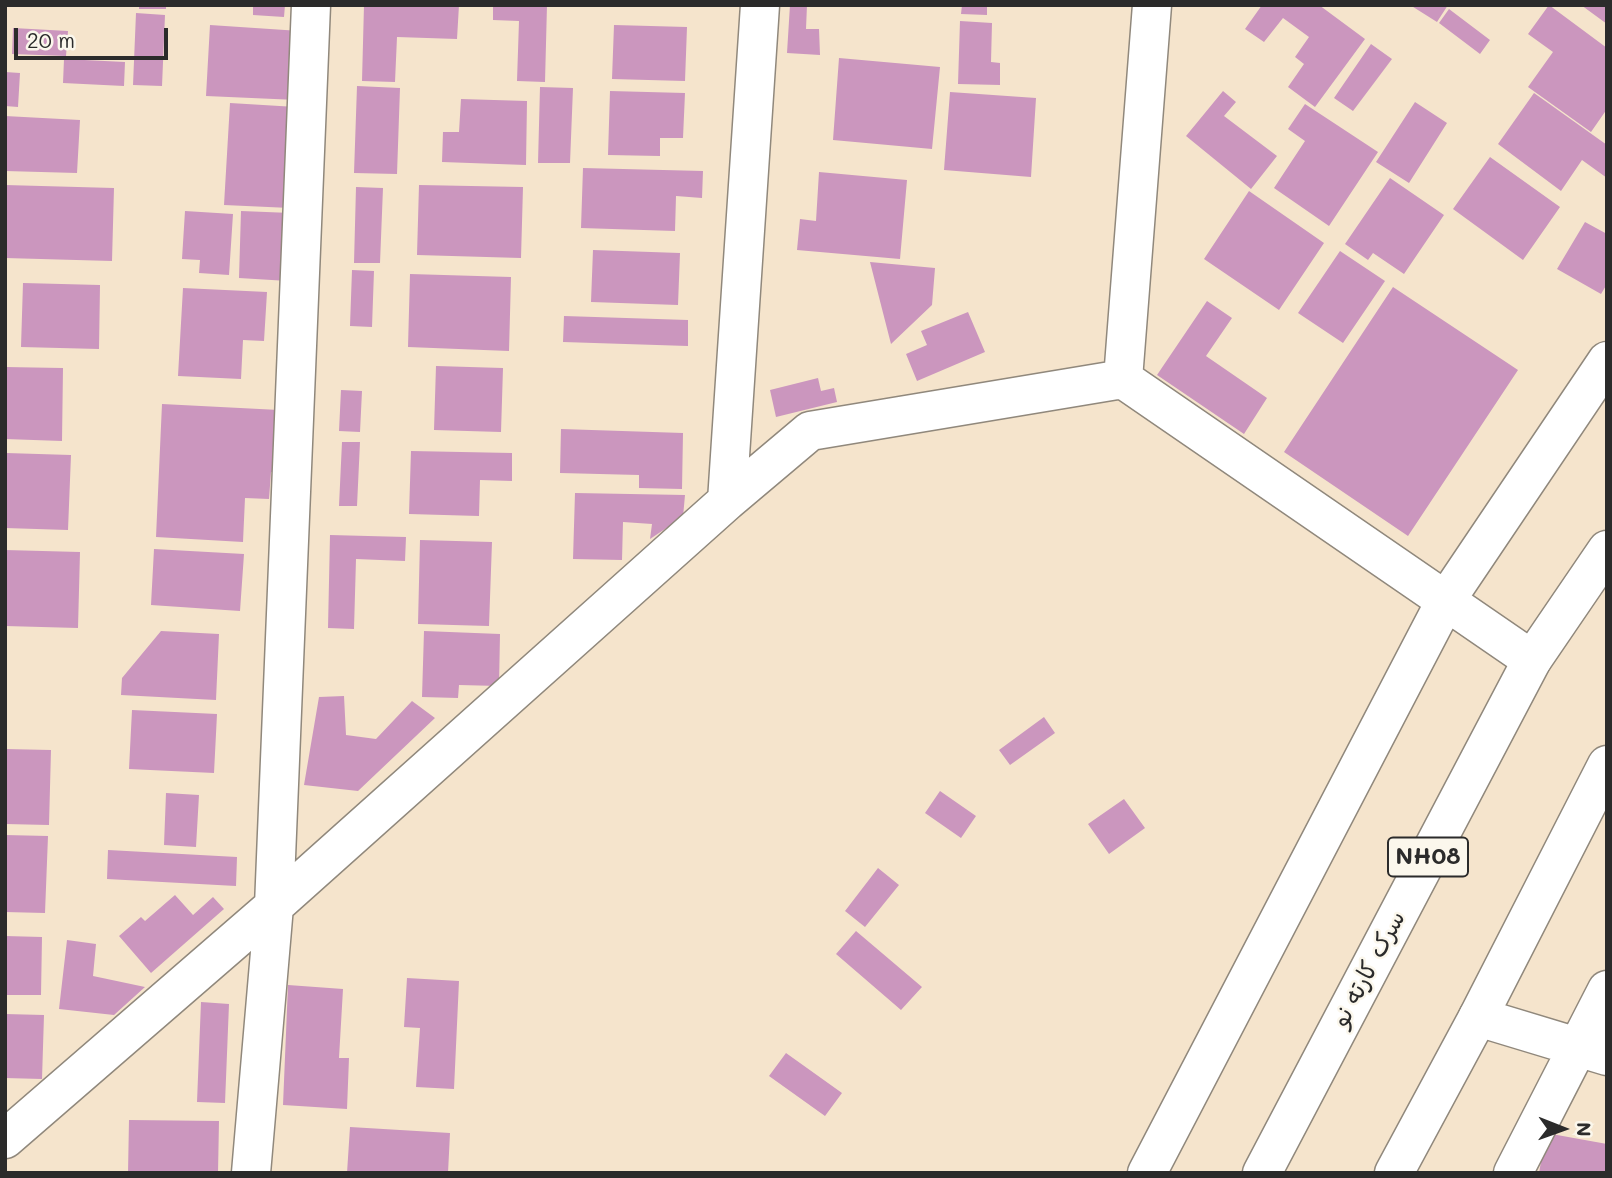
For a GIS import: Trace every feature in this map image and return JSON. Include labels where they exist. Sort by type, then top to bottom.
[{"type":"main road","points":[[251,1173],[274,906],[311,5]]},
{"type":"main road","points":[[727,501],[760,5]]},
{"type":"main road","points":[[1123,379],[1152,5]]},
{"type":"main road","points":[[1147,1173],[1446,600],[1607,361]]},
{"type":"main road","points":[[5,1139],[274,906],[727,501],[810,431],[1123,379],[1532,660]]},
{"type":"main road","name":"سرک کارته نو","points":[[1262,1173],[1532,660],[1607,550]]},
{"type":"main road","points":[[1394,1173],[1478,1017],[1607,765]]},
{"type":"main road","points":[[1513,1173],[1591,1052],[1607,990]]},
{"type":"main road","points":[[1478,1017],[1591,1052]]},
{"type":"building","points":[[139,5],[166,5],[166,9],[139,9]]},
{"type":"building","points":[[253,5],[285,5],[284,17],[253,15]]},
{"type":"building","points":[[364,5],[459,5],[457,39],[397,37],[395,82],[362,81]]},
{"type":"building","points":[[493,5],[547,5],[545,82],[517,81],[519,21],[493,20]]},
{"type":"building","points":[[790,5],[807,5],[806,29],[819,29],[820,55],[787,53]]},
{"type":"building","points":[[962,5],[987,5],[987,15],[961,14]]},
{"type":"building","points":[[1262,5],[1319,5],[1365,39],[1315,107],[1288,87],[1304,64],[1295,57],[1309,37],[1283,18],[1264,42],[1245,29]]},
{"type":"building","points":[[1410,5],[1448,5],[1437,22]]},
{"type":"building","points":[[1549,5],[1607,48],[1607,109],[1591,132],[1528,87],[1553,52],[1528,34]]},
{"type":"building","points":[[1581,5],[1607,5],[1607,24]]},
{"type":"building","points":[[1449,9],[1490,40],[1480,54],[1439,23]]},
{"type":"building","points":[[136,13],[165,15],[162,86],[133,85]]},
{"type":"building","points":[[960,21],[992,23],[991,62],[1000,63],[1000,85],[958,84]]},
{"type":"building","points":[[210,25],[300,31],[297,100],[206,96]]},
{"type":"building","points":[[614,25],[687,27],[685,81],[612,79]]},
{"type":"building","points":[[13,28],[68,31],[66,56],[12,54]]},
{"type":"building","points":[[1371,44],[1392,59],[1353,111],[1334,98]]},
{"type":"building","points":[[839,58],[940,67],[932,149],[833,140]]},
{"type":"building","points":[[64,59],[125,62],[124,86],[63,83]]},
{"type":"building","points":[[5,72],[20,73],[18,107],[5,106]]},
{"type":"building","points":[[357,86],[400,88],[397,174],[354,173]]},
{"type":"building","points":[[540,87],[573,88],[570,163],[538,163]]},
{"type":"building","points":[[610,91],[685,93],[683,138],[660,138],[660,156],[608,155]]},
{"type":"building","points":[[1223,91],[1236,102],[1224,116],[1277,156],[1251,189],[1186,136]]},
{"type":"building","points":[[950,92],[1036,98],[1031,177],[944,170]]},
{"type":"building","points":[[1534,93],[1607,145],[1607,178],[1582,160],[1561,191],[1498,144]]},
{"type":"building","points":[[461,99],[527,101],[526,165],[442,162],[443,132],[459,132]]},
{"type":"building","points":[[1415,102],[1447,123],[1409,183],[1376,162]]},
{"type":"building","points":[[230,103],[296,107],[290,208],[224,205]]},
{"type":"building","points":[[1305,104],[1378,152],[1329,226],[1274,188],[1305,141],[1288,129]]},
{"type":"building","points":[[5,116],[80,120],[77,173],[5,171]]},
{"type":"building","points":[[1490,157],[1560,207],[1523,260],[1453,209]]},
{"type":"building","points":[[583,168],[703,171],[702,198],[676,196],[675,231],[581,228]]},
{"type":"building","points":[[819,172],[907,180],[900,259],[797,250],[800,219],[816,221]]},
{"type":"building","points":[[1390,178],[1444,215],[1404,274],[1373,253],[1368,260],[1345,244]]},
{"type":"building","points":[[5,185],[114,188],[112,261],[5,258]]},
{"type":"building","points":[[419,185],[523,187],[521,258],[417,255]]},
{"type":"building","points":[[356,187],[383,188],[380,263],[354,263]]},
{"type":"building","points":[[1249,191],[1324,243],[1279,310],[1204,259]]},
{"type":"building","points":[[185,211],[233,214],[229,275],[199,273],[200,260],[182,259]]},
{"type":"building","points":[[241,211],[291,213],[288,281],[239,278]]},
{"type":"building","points":[[1585,222],[1607,234],[1607,284],[1601,294],[1557,269]]},
{"type":"building","points":[[593,250],[680,253],[678,305],[591,302]]},
{"type":"building","points":[[1340,251],[1385,281],[1343,343],[1298,313]]},
{"type":"building","points":[[870,262],[935,268],[932,305],[891,344]]},
{"type":"building","points":[[352,270],[374,271],[372,327],[350,326]]},
{"type":"building","points":[[410,274],[511,277],[509,351],[408,347]]},
{"type":"building","points":[[23,283],[100,285],[99,349],[21,347]]},
{"type":"building","points":[[1393,287],[1518,370],[1408,536],[1284,452]]},
{"type":"building","points":[[183,288],[267,292],[264,341],[243,340],[241,379],[178,376]]},
{"type":"building","points":[[1207,301],[1232,318],[1206,356],[1267,398],[1244,434],[1157,375]]},
{"type":"building","points":[[968,312],[985,352],[917,381],[906,354],[927,345],[921,331]]},
{"type":"building","points":[[564,316],[688,320],[688,346],[563,342]]},
{"type":"building","points":[[436,366],[503,368],[501,432],[434,430]]},
{"type":"building","points":[[5,367],[63,368],[62,441],[5,439]]},
{"type":"building","points":[[818,378],[821,391],[834,388],[837,402],[776,417],[770,390]]},
{"type":"building","points":[[341,390],[362,391],[360,432],[339,431]]},
{"type":"building","points":[[162,404],[279,410],[276,472],[271,472],[269,499],[245,498],[243,542],[156,537]]},
{"type":"building","points":[[561,429],[683,433],[682,489],[639,488],[639,475],[560,473]]},
{"type":"building","points":[[342,442],[360,442],[357,506],[339,506]]},
{"type":"building","points":[[411,451],[512,453],[512,481],[480,480],[479,516],[409,514]]},
{"type":"building","points":[[6,453],[71,455],[68,530],[5,528]]},
{"type":"building","points":[[575,493],[685,495],[683,517],[650,539],[652,524],[623,522],[622,560],[573,559]]},
{"type":"building","points":[[330,535],[406,537],[405,561],[356,559],[354,629],[328,628]]},
{"type":"building","points":[[420,540],[492,542],[489,626],[418,624]]},
{"type":"building","points":[[154,549],[244,554],[240,611],[151,605]]},
{"type":"building","points":[[5,550],[80,552],[78,628],[5,626]]},
{"type":"building","points":[[161,631],[219,634],[216,700],[121,695],[122,678]]},
{"type":"building","points":[[424,631],[500,634],[499,686],[459,685],[458,698],[422,697]]},
{"type":"building","points":[[344,696],[346,735],[376,739],[412,701],[435,718],[358,791],[304,785],[319,697]]},
{"type":"building","points":[[132,710],[217,714],[214,773],[129,769]]},
{"type":"building","points":[[1044,717],[1055,733],[1010,765],[999,750]]},
{"type":"building","points":[[5,749],[51,750],[49,825],[5,824]]},
{"type":"building","points":[[940,791],[976,816],[961,838],[925,813]]},
{"type":"building","points":[[166,793],[199,795],[196,847],[164,845]]},
{"type":"building","points":[[1124,799],[1145,828],[1109,854],[1088,824]]},
{"type":"building","points":[[5,835],[48,836],[45,913],[5,912]]},
{"type":"building","points":[[108,850],[237,857],[236,886],[107,879]]},
{"type":"building","points":[[878,868],[899,885],[865,927],[845,911]]},
{"type":"building","points":[[175,895],[193,915],[213,897],[224,909],[151,973],[119,936],[141,917],[145,921]]},
{"type":"building","points":[[856,931],[922,987],[901,1010],[836,954]]},
{"type":"building","points":[[5,936],[42,937],[41,995],[5,995]]},
{"type":"building","points":[[67,940],[96,944],[93,976],[145,987],[114,1015],[59,1009]]},
{"type":"building","points":[[407,978],[459,981],[454,1089],[416,1087],[420,1028],[404,1027]]},
{"type":"building","points":[[288,985],[343,989],[339,1058],[349,1058],[347,1109],[283,1105]]},
{"type":"building","points":[[201,1002],[229,1004],[225,1103],[197,1102]]},
{"type":"building","points":[[5,1014],[44,1015],[42,1079],[5,1078]]},
{"type":"building","points":[[786,1053],[842,1093],[825,1116],[769,1076]]},
{"type":"building","points":[[129,1120],[219,1121],[218,1173],[128,1173]]},
{"type":"building","points":[[350,1127],[450,1133],[448,1173],[347,1173]]},
{"type":"building","points":[[1546,1133],[1607,1144],[1607,1173],[1539,1173]]}]
